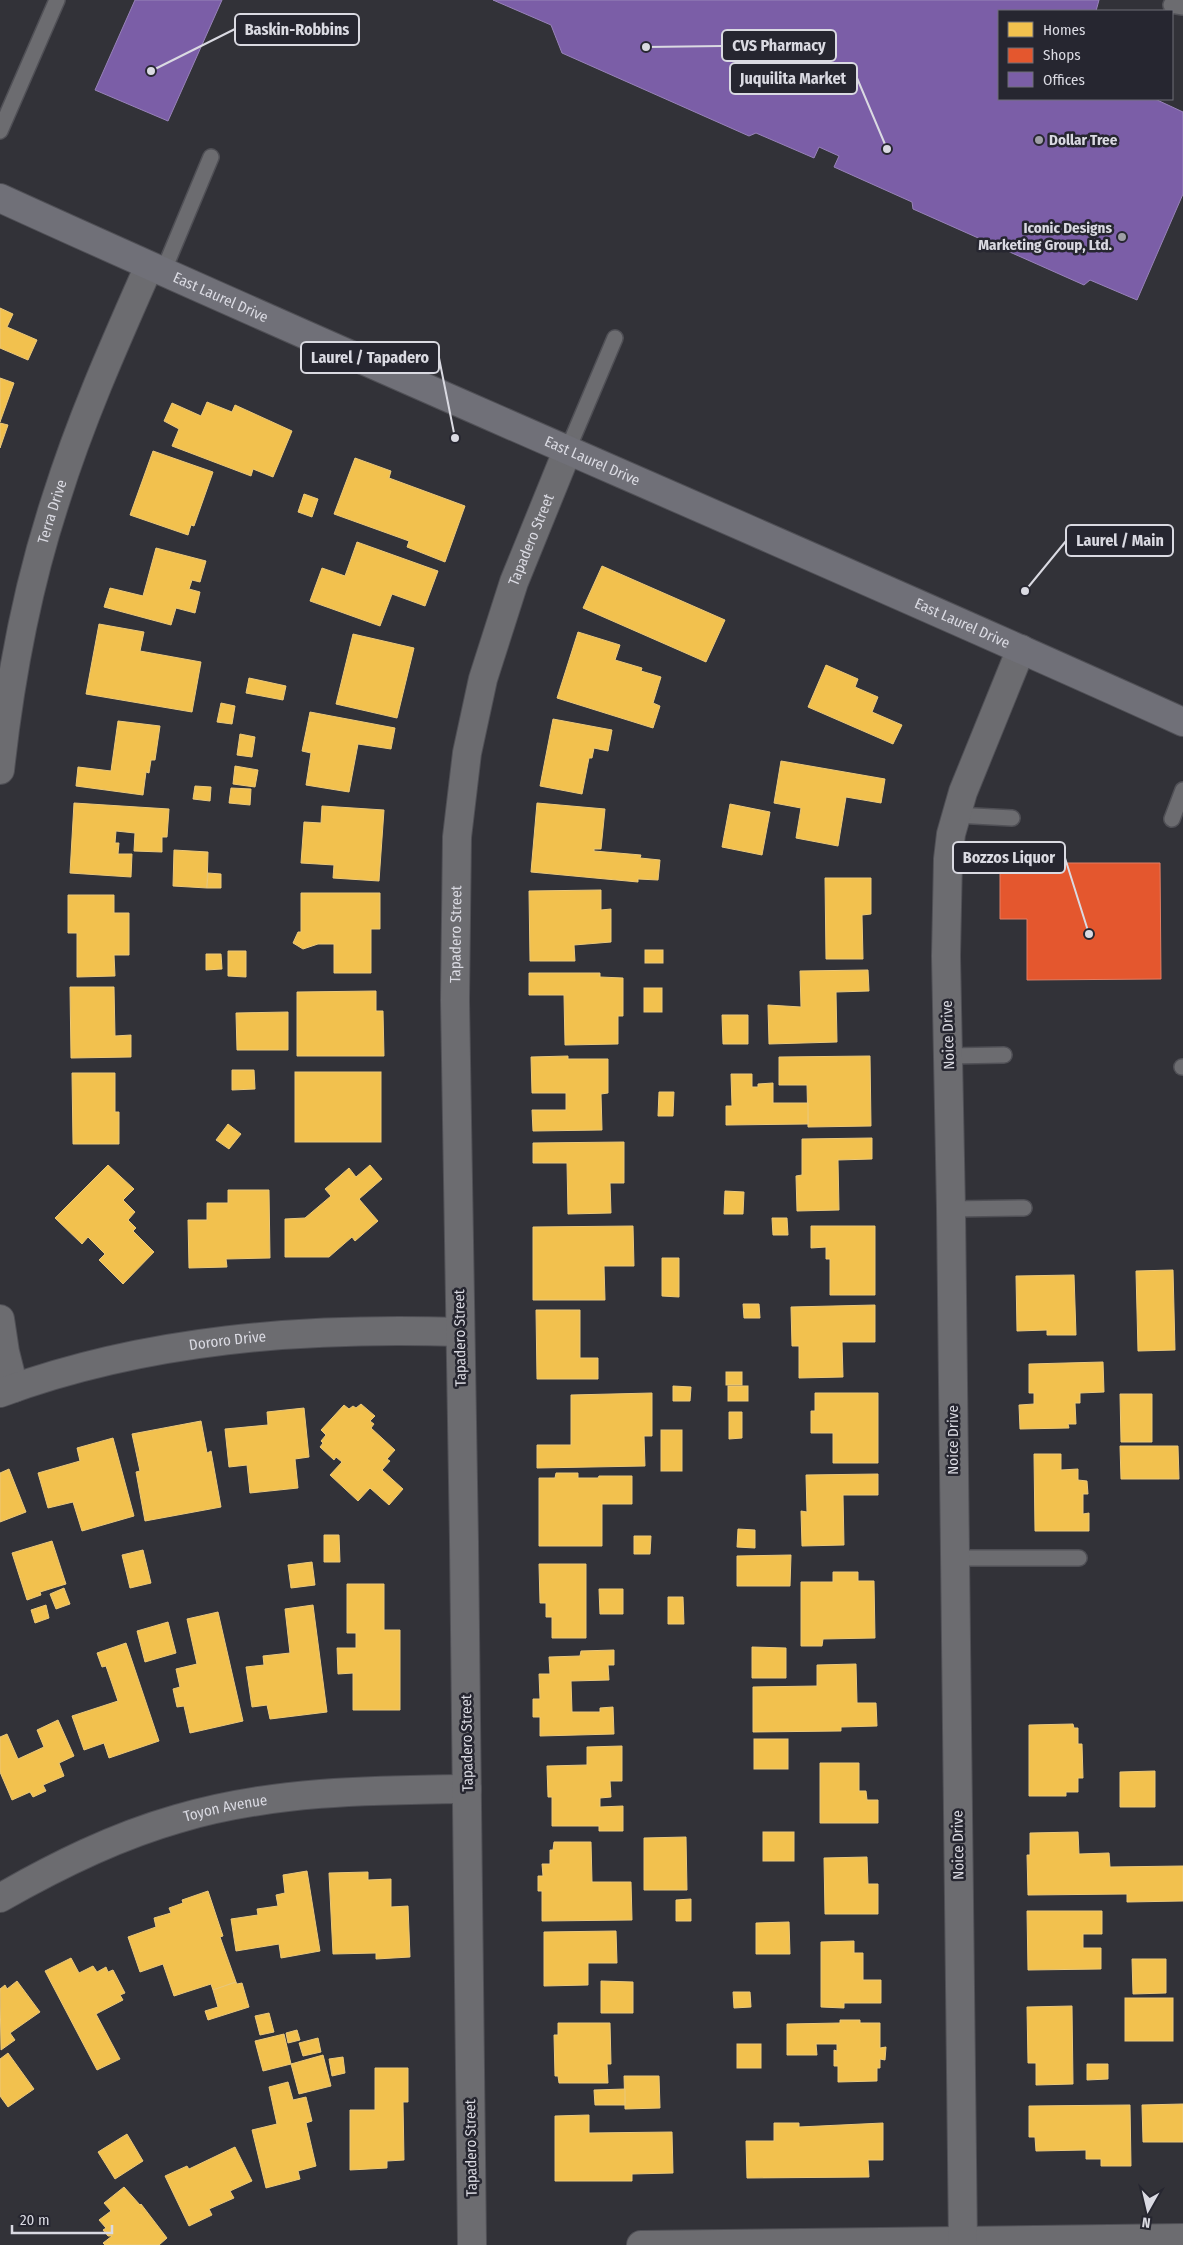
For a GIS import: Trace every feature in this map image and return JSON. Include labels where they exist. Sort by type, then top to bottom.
[{"type":"main road","name":"East Laurel Drive","points":[[0,198],[156,269],[1022,649],[1183,722]]},
{"type":"street","name":"Terra Drive","points":[[0,770],[8,700],[23,622],[55,500],[94,391],[156,269]]},
{"type":"street","name":"Tapadero Street","points":[[472,2245],[456,871],[463,790],[474,718],[491,651],[514,582],[568,450]]},
{"type":"street","name":"Noice Drive","points":[[963,2243],[949,1056],[946,956],[947,880],[948,859],[956,815],[978,751],[1022,649]]},
{"type":"street","points":[[0,1319],[5,1352],[7,1391]]},
{"type":"street","name":"Dororo Drive","points":[[7,1391],[138,1356],[220,1341],[285,1334],[361,1330],[460,1332]]},
{"type":"street","name":"Toyon Avenue","points":[[0,1898],[83,1854],[131,1834],[178,1818],[223,1807],[326,1794],[389,1790],[467,1789]]},
{"type":"street","points":[[641,2245],[963,2243],[1183,2238]]},
{"type":"lane","points":[[0,131],[57,0]]},
{"type":"lane","points":[[156,269],[211,157]]},
{"type":"lane","points":[[568,450],[615,338]]},
{"type":"lane","points":[[1172,819],[1183,790]]},
{"type":"lane","points":[[956,815],[1012,818]]},
{"type":"lane","points":[[949,1056],[1004,1055]]},
{"type":"lane","points":[[951,1209],[1024,1208]]},
{"type":"lane","points":[[954,1558],[1079,1558]]},
{"type":"building: Homes","points":[[0,308],[13,314],[7,327],[37,340],[28,360],[0,348]]},
{"type":"building: Homes","points":[[0,378],[14,383],[0,422]]},
{"type":"building: Homes","points":[[207,402],[232,412],[235,405],[292,431],[273,477],[253,469],[251,476],[172,446],[179,429],[164,421],[172,403],[201,416]]},
{"type":"building: Homes","points":[[0,423],[8,425],[0,448]]},
{"type":"building: Homes","points":[[153,451],[213,472],[194,526],[191,525],[188,535],[130,515]]},
{"type":"building: Homes","points":[[355,458],[391,471],[389,478],[465,506],[445,562],[407,547],[409,541],[334,514]]},
{"type":"building: Homes","points":[[304,494],[318,499],[312,517],[298,512]]},
{"type":"building: Homes","points":[[357,542],[438,571],[425,606],[392,594],[380,626],[310,601],[322,568],[345,576]]},
{"type":"building: Homes","points":[[156,548],[206,561],[200,582],[192,580],[189,589],[200,592],[195,613],[176,608],[171,625],[104,607],[110,588],[143,596]]},
{"type":"building: Homes","points":[[602,566],[725,620],[706,662],[583,608]]},
{"type":"building: Homes","points":[[99,624],[144,632],[140,651],[201,662],[192,712],[86,694]]},
{"type":"building: Homes","points":[[578,632],[620,645],[615,660],[642,668],[641,671],[661,677],[653,703],[660,706],[653,728],[557,698]]},
{"type":"building: Homes","points":[[353,634],[414,648],[397,718],[336,704]]},
{"type":"building: Homes","points":[[826,665],[858,679],[855,687],[878,697],[872,712],[902,725],[893,744],[808,707]]},
{"type":"building: Homes","points":[[249,678],[286,686],[283,700],[246,693]]},
{"type":"building: Homes","points":[[221,703],[235,706],[232,724],[217,722]]},
{"type":"building: Homes","points":[[310,712],[395,728],[391,749],[358,744],[349,792],[306,785],[311,753],[302,751]]},
{"type":"building: Homes","points":[[553,719],[612,730],[608,751],[594,748],[592,758],[589,758],[582,794],[540,786]]},
{"type":"building: Homes","points":[[118,721],[160,726],[155,760],[151,760],[149,773],[146,772],[143,795],[76,786],[78,767],[111,771]]},
{"type":"building: Homes","points":[[240,734],[255,737],[252,757],[237,755]]},
{"type":"building: Homes","points":[[781,761],[885,779],[881,803],[846,797],[838,846],[796,838],[801,808],[774,803]]},
{"type":"building: Homes","points":[[235,766],[258,770],[255,787],[233,784]]},
{"type":"building: Homes","points":[[195,786],[211,787],[210,801],[193,799]]},
{"type":"building: Homes","points":[[231,788],[251,789],[250,805],[229,803]]},
{"type":"building: Homes","points":[[74,803],[169,809],[167,837],[162,837],[162,852],[134,851],[135,833],[116,831],[115,843],[119,843],[118,854],[132,854],[131,877],[70,873]]},
{"type":"building: Homes","points":[[537,803],[605,809],[601,849],[594,849],[594,851],[641,855],[640,858],[660,860],[658,880],[638,879],[638,882],[531,872]]},
{"type":"building: Homes","points":[[730,804],[770,812],[762,855],[722,847]]},
{"type":"building: Homes","points":[[322,806],[384,810],[379,881],[333,878],[334,865],[301,863],[304,822],[321,823]]},
{"type":"building: Homes","points":[[174,850],[208,852],[207,888],[173,886]]},
{"type":"building: Homes","points":[[208,873],[221,874],[221,888],[207,888]]},
{"type":"building: Homes","points":[[825,878],[871,878],[871,914],[862,915],[863,959],[826,959]]},
{"type":"building: Homes","points":[[601,890],[601,910],[611,909],[611,942],[574,945],[575,961],[530,961],[529,891]]},
{"type":"building: Homes","points":[[301,893],[380,893],[380,929],[371,929],[371,973],[334,973],[334,944],[318,944],[303,949],[293,943],[298,932],[301,932]]},
{"type":"building: Homes","points":[[68,895],[114,895],[114,913],[129,913],[129,955],[114,955],[115,976],[77,977],[77,933],[68,933]]},
{"type":"building: Homes","points":[[645,950],[663,950],[663,963],[645,963]]},
{"type":"building: Homes","points":[[228,951],[246,951],[246,977],[228,976]]},
{"type":"building: Homes","points":[[206,954],[221,954],[222,969],[206,970]]},
{"type":"building: Homes","points":[[868,970],[869,991],[836,992],[837,1042],[769,1044],[768,1005],[801,1007],[800,971]]},
{"type":"building: Homes","points":[[529,973],[600,973],[600,977],[623,978],[623,1016],[618,1016],[618,1044],[565,1045],[564,995],[529,995]]},
{"type":"building: Homes","points":[[70,987],[114,987],[115,1036],[131,1035],[131,1057],[71,1058]]},
{"type":"building: Homes","points":[[644,988],[662,988],[662,1012],[644,1012]]},
{"type":"building: Homes","points":[[376,991],[376,1011],[383,1011],[384,1056],[297,1056],[297,992]]},
{"type":"building: Homes","points":[[288,1012],[288,1050],[237,1050],[236,1013]]},
{"type":"building: Homes","points":[[722,1015],[748,1015],[748,1044],[723,1044]]},
{"type":"building: Homes","points":[[568,1056],[568,1059],[608,1059],[608,1093],[601,1094],[602,1130],[533,1131],[532,1110],[566,1110],[566,1093],[532,1093],[531,1057]]},
{"type":"building: Homes","points":[[870,1056],[871,1126],[808,1127],[807,1085],[779,1085],[779,1057]]},
{"type":"building: Homes","points":[[232,1070],[254,1070],[255,1089],[232,1090]]},
{"type":"building: Homes","points":[[295,1072],[381,1072],[381,1142],[295,1142]]},
{"type":"building: Homes","points":[[72,1073],[115,1073],[115,1112],[119,1112],[119,1144],[73,1144]]},
{"type":"building: Homes","points":[[731,1074],[752,1074],[752,1087],[758,1087],[758,1084],[773,1083],[773,1103],[808,1103],[808,1124],[726,1125],[726,1106],[732,1106]]},
{"type":"building: Homes","points":[[659,1092],[674,1092],[673,1116],[658,1116]]},
{"type":"building: Homes","points":[[228,1124],[241,1134],[229,1149],[216,1140]]},
{"type":"building: Homes","points":[[872,1138],[872,1159],[838,1160],[839,1210],[797,1211],[796,1176],[802,1175],[802,1139]]},
{"type":"building: Homes","points":[[624,1142],[624,1183],[610,1183],[611,1213],[568,1214],[567,1163],[533,1163],[533,1143]]},
{"type":"building: Homes","points":[[108,1165],[134,1189],[123,1200],[135,1212],[128,1220],[136,1228],[133,1231],[154,1252],[123,1284],[99,1260],[105,1254],[88,1237],[82,1244],[55,1218]]},
{"type":"building: Homes","points":[[370,1165],[382,1179],[359,1199],[378,1221],[355,1241],[352,1237],[329,1257],[285,1257],[285,1219],[305,1218],[331,1196],[325,1189],[349,1168],[356,1177]]},
{"type":"building: Homes","points":[[228,1190],[269,1190],[270,1258],[226,1259],[227,1267],[189,1268],[188,1220],[207,1220],[207,1203],[228,1203]]},
{"type":"building: Homes","points":[[725,1191],[744,1192],[743,1214],[724,1214]]},
{"type":"building: Homes","points":[[772,1218],[787,1218],[788,1235],[773,1235]]},
{"type":"building: Homes","points":[[633,1226],[634,1266],[604,1266],[605,1300],[533,1300],[533,1227]]},
{"type":"building: Homes","points":[[811,1226],[875,1226],[875,1295],[830,1295],[830,1259],[826,1259],[826,1247],[811,1248]]},
{"type":"building: Homes","points":[[662,1258],[679,1258],[679,1297],[662,1296]]},
{"type":"building: Homes","points":[[1173,1270],[1175,1350],[1138,1351],[1136,1271]]},
{"type":"building: Homes","points":[[1074,1275],[1076,1335],[1047,1335],[1047,1330],[1017,1331],[1016,1276]]},
{"type":"building: Homes","points":[[743,1304],[759,1304],[760,1318],[744,1318]]},
{"type":"building: Homes","points":[[875,1305],[875,1342],[842,1342],[843,1377],[799,1378],[799,1346],[792,1346],[791,1307]]},
{"type":"building: Homes","points":[[536,1310],[580,1310],[580,1358],[598,1358],[598,1379],[537,1379]]},
{"type":"building: Homes","points":[[1103,1362],[1104,1392],[1080,1393],[1080,1403],[1075,1403],[1076,1424],[1068,1424],[1069,1428],[1020,1429],[1019,1405],[1034,1404],[1034,1393],[1029,1393],[1029,1364]]},
{"type":"building: Homes","points":[[726,1372],[742,1372],[742,1385],[726,1385]]},
{"type":"building: Homes","points":[[673,1386],[691,1387],[690,1401],[673,1401]]},
{"type":"building: Homes","points":[[728,1386],[748,1386],[748,1401],[728,1401]]},
{"type":"building: Homes","points":[[652,1393],[652,1436],[644,1436],[645,1466],[537,1468],[537,1445],[571,1445],[571,1395]]},
{"type":"building: Homes","points":[[815,1393],[878,1393],[878,1463],[833,1463],[833,1433],[811,1433],[811,1411],[815,1411]]},
{"type":"building: Homes","points":[[1120,1394],[1152,1394],[1152,1442],[1121,1442]]},
{"type":"building: Homes","points":[[361,1404],[375,1416],[370,1421],[374,1424],[371,1428],[395,1450],[387,1459],[390,1461],[382,1470],[403,1489],[389,1505],[370,1488],[358,1501],[330,1475],[342,1462],[336,1457],[334,1460],[320,1447],[323,1443],[321,1441],[326,1435],[321,1430],[344,1405],[349,1409],[353,1406],[356,1408]]},
{"type":"building: Homes","points":[[304,1408],[309,1457],[295,1459],[298,1488],[250,1493],[247,1465],[229,1467],[225,1429],[268,1425],[267,1412]]},
{"type":"building: Homes","points":[[729,1412],[742,1412],[742,1438],[729,1439]]},
{"type":"building: Homes","points":[[201,1421],[207,1453],[211,1451],[221,1507],[145,1521],[136,1472],[140,1471],[132,1434]]},
{"type":"building: Homes","points":[[661,1430],[682,1430],[682,1471],[661,1471]]},
{"type":"building: Homes","points":[[113,1438],[134,1516],[82,1531],[73,1502],[48,1508],[38,1473],[80,1461],[77,1448]]},
{"type":"building: Homes","points":[[1120,1446],[1178,1446],[1179,1479],[1121,1479]]},
{"type":"building: Homes","points":[[1034,1454],[1061,1454],[1061,1470],[1078,1469],[1078,1480],[1087,1481],[1088,1494],[1083,1494],[1083,1514],[1089,1513],[1089,1531],[1035,1531]]},
{"type":"building: Homes","points":[[9,1469],[26,1512],[0,1522],[0,1473]]},
{"type":"building: Homes","points":[[556,1473],[578,1473],[578,1478],[632,1476],[632,1504],[602,1504],[602,1546],[539,1546],[539,1478],[555,1478]]},
{"type":"building: Homes","points":[[878,1474],[878,1495],[843,1495],[844,1545],[802,1546],[801,1511],[807,1512],[806,1475]]},
{"type":"building: Homes","points":[[738,1529],[755,1530],[755,1548],[737,1547]]},
{"type":"building: Homes","points":[[324,1535],[339,1535],[340,1562],[324,1562]]},
{"type":"building: Homes","points":[[634,1536],[651,1536],[650,1554],[634,1554]]},
{"type":"building: Homes","points":[[52,1541],[66,1584],[40,1592],[41,1595],[27,1600],[12,1553]]},
{"type":"building: Homes","points":[[143,1550],[151,1583],[130,1588],[122,1555]]},
{"type":"building: Homes","points":[[791,1555],[790,1586],[737,1586],[737,1556]]},
{"type":"building: Homes","points":[[312,1562],[315,1585],[291,1588],[288,1565]]},
{"type":"building: Homes","points":[[539,1564],[586,1564],[586,1638],[552,1638],[552,1617],[546,1617],[546,1603],[540,1603]]},
{"type":"building: Homes","points":[[833,1572],[858,1572],[858,1581],[874,1581],[875,1638],[823,1639],[822,1646],[801,1646],[801,1582],[833,1582]]},
{"type":"building: Homes","points":[[347,1584],[384,1584],[384,1630],[400,1630],[400,1710],[353,1710],[353,1673],[338,1674],[337,1648],[356,1648],[356,1633],[347,1633]]},
{"type":"building: Homes","points":[[64,1588],[70,1604],[56,1609],[50,1594]]},
{"type":"building: Homes","points":[[599,1589],[623,1589],[623,1614],[600,1614]]},
{"type":"building: Homes","points":[[668,1597],[683,1597],[684,1624],[668,1624]]},
{"type":"building: Homes","points":[[46,1605],[49,1618],[35,1623],[31,1610]]},
{"type":"building: Homes","points":[[313,1605],[327,1712],[270,1719],[267,1705],[252,1707],[246,1667],[264,1665],[263,1656],[290,1653],[285,1609]]},
{"type":"building: Homes","points":[[218,1612],[243,1721],[190,1733],[184,1706],[177,1707],[173,1689],[180,1687],[176,1669],[197,1664],[187,1619]]},
{"type":"building: Homes","points":[[168,1622],[176,1653],[145,1662],[137,1631]]},
{"type":"building: Homes","points":[[126,1643],[159,1741],[109,1758],[104,1743],[84,1750],[72,1716],[118,1701],[106,1666],[102,1667],[97,1653]]},
{"type":"building: Homes","points":[[752,1647],[786,1648],[786,1678],[752,1678]]},
{"type":"building: Homes","points":[[614,1650],[614,1665],[608,1665],[609,1680],[571,1681],[572,1712],[600,1712],[600,1708],[613,1707],[614,1734],[540,1736],[540,1717],[533,1717],[533,1699],[540,1699],[539,1674],[550,1674],[549,1657],[580,1656],[581,1651]]},
{"type":"building: Homes","points":[[856,1664],[857,1703],[876,1703],[877,1726],[841,1727],[841,1731],[753,1732],[753,1687],[817,1686],[817,1665]]},
{"type":"building: Homes","points":[[58,1720],[74,1756],[59,1763],[64,1776],[43,1785],[46,1791],[33,1797],[30,1792],[12,1800],[0,1772],[0,1737],[7,1734],[18,1759],[44,1747],[37,1730]]},
{"type":"building: Homes","points":[[1073,1724],[1074,1728],[1078,1728],[1078,1744],[1082,1744],[1083,1778],[1078,1778],[1078,1792],[1066,1792],[1066,1796],[1029,1796],[1029,1725]]},
{"type":"building: Homes","points":[[754,1739],[788,1739],[788,1769],[754,1769]]},
{"type":"building: Homes","points":[[622,1746],[622,1781],[610,1781],[611,1797],[600,1798],[600,1807],[623,1806],[623,1831],[599,1831],[599,1826],[552,1826],[552,1797],[548,1797],[547,1766],[587,1765],[587,1747]]},
{"type":"building: Homes","points":[[820,1763],[859,1763],[859,1791],[866,1791],[867,1800],[878,1800],[878,1823],[820,1823]]},
{"type":"building: Homes","points":[[1155,1771],[1155,1807],[1120,1807],[1120,1772]]},
{"type":"building: Homes","points":[[763,1832],[794,1832],[794,1861],[763,1861]]},
{"type":"building: Homes","points":[[1078,1832],[1079,1854],[1109,1853],[1110,1867],[1183,1866],[1183,1901],[1127,1902],[1127,1894],[1028,1895],[1027,1855],[1030,1855],[1030,1833]]},
{"type":"building: Homes","points":[[686,1837],[687,1890],[644,1890],[644,1838]]},
{"type":"building: Homes","points":[[554,1842],[591,1842],[592,1882],[631,1882],[632,1920],[542,1921],[542,1891],[538,1891],[538,1876],[543,1876],[542,1864],[550,1864],[550,1850],[553,1850]]},
{"type":"building: Homes","points":[[867,1857],[868,1884],[878,1884],[878,1914],[825,1914],[824,1858]]},
{"type":"building: Homes","points":[[307,1871],[320,1951],[281,1958],[279,1944],[236,1951],[231,1919],[258,1915],[257,1909],[278,1906],[276,1895],[285,1893],[283,1875]]},
{"type":"building: Homes","points":[[368,1872],[368,1880],[391,1879],[391,1907],[408,1906],[410,1957],[376,1959],[376,1953],[333,1954],[329,1873]]},
{"type":"building: Homes","points":[[208,1891],[223,1936],[220,1937],[236,1982],[213,1990],[211,1984],[174,1996],[163,1964],[140,1972],[128,1937],[156,1927],[154,1918],[171,1913],[169,1908],[183,1903],[182,1900]]},
{"type":"building: Homes","points":[[691,1899],[691,1921],[676,1921],[676,1900]]},
{"type":"building: Homes","points":[[1027,1911],[1102,1911],[1102,1934],[1083,1934],[1083,1948],[1101,1948],[1101,1969],[1028,1970]]},
{"type":"building: Homes","points":[[789,1922],[790,1954],[756,1954],[756,1923]]},
{"type":"building: Homes","points":[[616,1931],[617,1963],[588,1963],[588,1985],[544,1986],[544,1932]]},
{"type":"building: Homes","points":[[854,1941],[854,1953],[863,1953],[863,1980],[881,1980],[881,2003],[844,2003],[844,2008],[821,2007],[821,1942]]},
{"type":"building: Homes","points":[[71,1958],[79,1973],[93,1966],[97,1972],[106,1967],[108,1972],[113,1970],[125,1993],[120,1995],[123,2000],[96,2014],[120,2059],[97,2070],[45,1971]]},
{"type":"building: Homes","points":[[1132,1959],[1166,1959],[1166,1993],[1133,1994]]},
{"type":"building: Homes","points":[[17,1981],[40,2012],[10,2033],[15,2040],[1,2050],[0,1989],[5,1985],[7,1989]]},
{"type":"building: Homes","points":[[601,1981],[633,1982],[633,2013],[601,2013]]},
{"type":"building: Homes","points":[[236,1982],[237,1984],[242,1983],[249,2007],[208,2020],[205,2011],[218,2007],[213,1990]]},
{"type":"building: Homes","points":[[733,1992],[750,1992],[751,2007],[734,2008]]},
{"type":"building: Homes","points":[[1125,1998],[1173,1998],[1173,2041],[1125,2041]]},
{"type":"building: Homes","points":[[1072,2006],[1073,2084],[1036,2085],[1036,2063],[1028,2063],[1027,2007]]},
{"type":"building: Homes","points":[[269,2013],[274,2032],[260,2035],[255,2016]]},
{"type":"building: Homes","points":[[840,2020],[880,2023],[880,2048],[886,2047],[885,2060],[880,2059],[880,2068],[877,2068],[877,2081],[838,2082],[838,2066],[834,2066],[834,2050],[837,2051],[837,2044],[816,2044],[817,2055],[787,2055],[787,2024],[840,2023]]},
{"type":"building: Homes","points":[[558,2023],[610,2023],[611,2064],[607,2064],[608,2083],[559,2083],[558,2076],[555,2076],[554,2035],[558,2035]]},
{"type":"building: Homes","points":[[297,2030],[300,2040],[288,2043],[286,2033]]},
{"type":"building: Homes","points":[[284,2034],[291,2064],[263,2071],[255,2041]]},
{"type":"building: Homes","points":[[318,2038],[321,2052],[303,2056],[299,2043]]},
{"type":"building: Homes","points":[[737,2044],[761,2044],[761,2068],[737,2068]]},
{"type":"building: Homes","points":[[8,2053],[34,2089],[8,2107],[0,2096],[0,2059]]},
{"type":"building: Homes","points":[[323,2055],[331,2086],[299,2094],[291,2064]]},
{"type":"building: Homes","points":[[343,2057],[345,2073],[332,2076],[329,2059]]},
{"type":"building: Homes","points":[[1087,2064],[1108,2064],[1108,2079],[1087,2080]]},
{"type":"building: Homes","points":[[375,2068],[408,2068],[408,2102],[403,2102],[404,2160],[387,2161],[387,2168],[350,2170],[350,2110],[375,2110]]},
{"type":"building: Homes","points":[[624,2076],[659,2076],[660,2108],[625,2109]]},
{"type":"building: Homes","points":[[288,2082],[293,2100],[306,2097],[312,2121],[306,2123],[316,2166],[298,2171],[300,2179],[266,2188],[252,2130],[277,2124],[269,2087]]},
{"type":"building: Homes","points":[[625,2089],[625,2105],[595,2105],[594,2090]]},
{"type":"building: Homes","points":[[1183,2104],[1183,2142],[1143,2142],[1142,2105]]},
{"type":"building: Homes","points":[[1130,2105],[1131,2166],[1101,2166],[1101,2159],[1086,2159],[1086,2150],[1036,2151],[1035,2137],[1029,2137],[1029,2106]]},
{"type":"building: Homes","points":[[589,2115],[589,2133],[672,2132],[673,2173],[632,2174],[632,2181],[555,2181],[555,2116]]},
{"type":"building: Homes","points":[[774,2123],[799,2123],[799,2127],[883,2123],[883,2160],[868,2160],[869,2177],[747,2178],[746,2141],[774,2141]]},
{"type":"building: Homes","points":[[127,2134],[143,2161],[115,2179],[98,2152]]},
{"type":"building: Homes","points":[[235,2147],[252,2181],[230,2191],[234,2198],[209,2209],[212,2215],[189,2226],[165,2176],[187,2166],[189,2169]]},
{"type":"building: Homes","points":[[124,2187],[141,2204],[167,2238],[159,2245],[105,2245],[103,2243],[112,2236],[108,2236],[103,2230],[106,2228],[99,2220],[111,2211],[104,2203]]},
{"type":"building: Shops","points":[[1000,863],[1160,863],[1161,979],[1027,980],[1027,919],[1000,919]]},
{"type":"building: Offices","points":[[135,0],[222,0],[168,121],[95,90]]},
{"type":"building: Offices","points":[[493,0],[1099,0],[1096,10],[998,10],[998,100],[1157,100],[1183,112],[1183,194],[1137,300],[1090,280],[1084,285],[913,209],[912,202],[834,167],[839,156],[819,147],[814,158],[756,133],[749,136],[562,53],[551,25]]},
{"type":"place","name":"CVS Pharmacy","points":[[646,47]]},
{"type":"place","name":"Baskin-Robbins","points":[[151,71]]},
{"type":"place","name":"Dollar Tree","points":[[1039,140]]},
{"type":"place","name":"Juquilita Market","points":[[887,149]]},
{"type":"place","name":"Iconic Designs Marketing Group, Ltd.","points":[[1122,237]]},
{"type":"place","name":"Laurel / Tapadero","points":[[455,438]]},
{"type":"place","name":"Laurel / Main","points":[[1025,591]]},
{"type":"place","name":"Bozzos Liquor","points":[[1089,934]]}]
